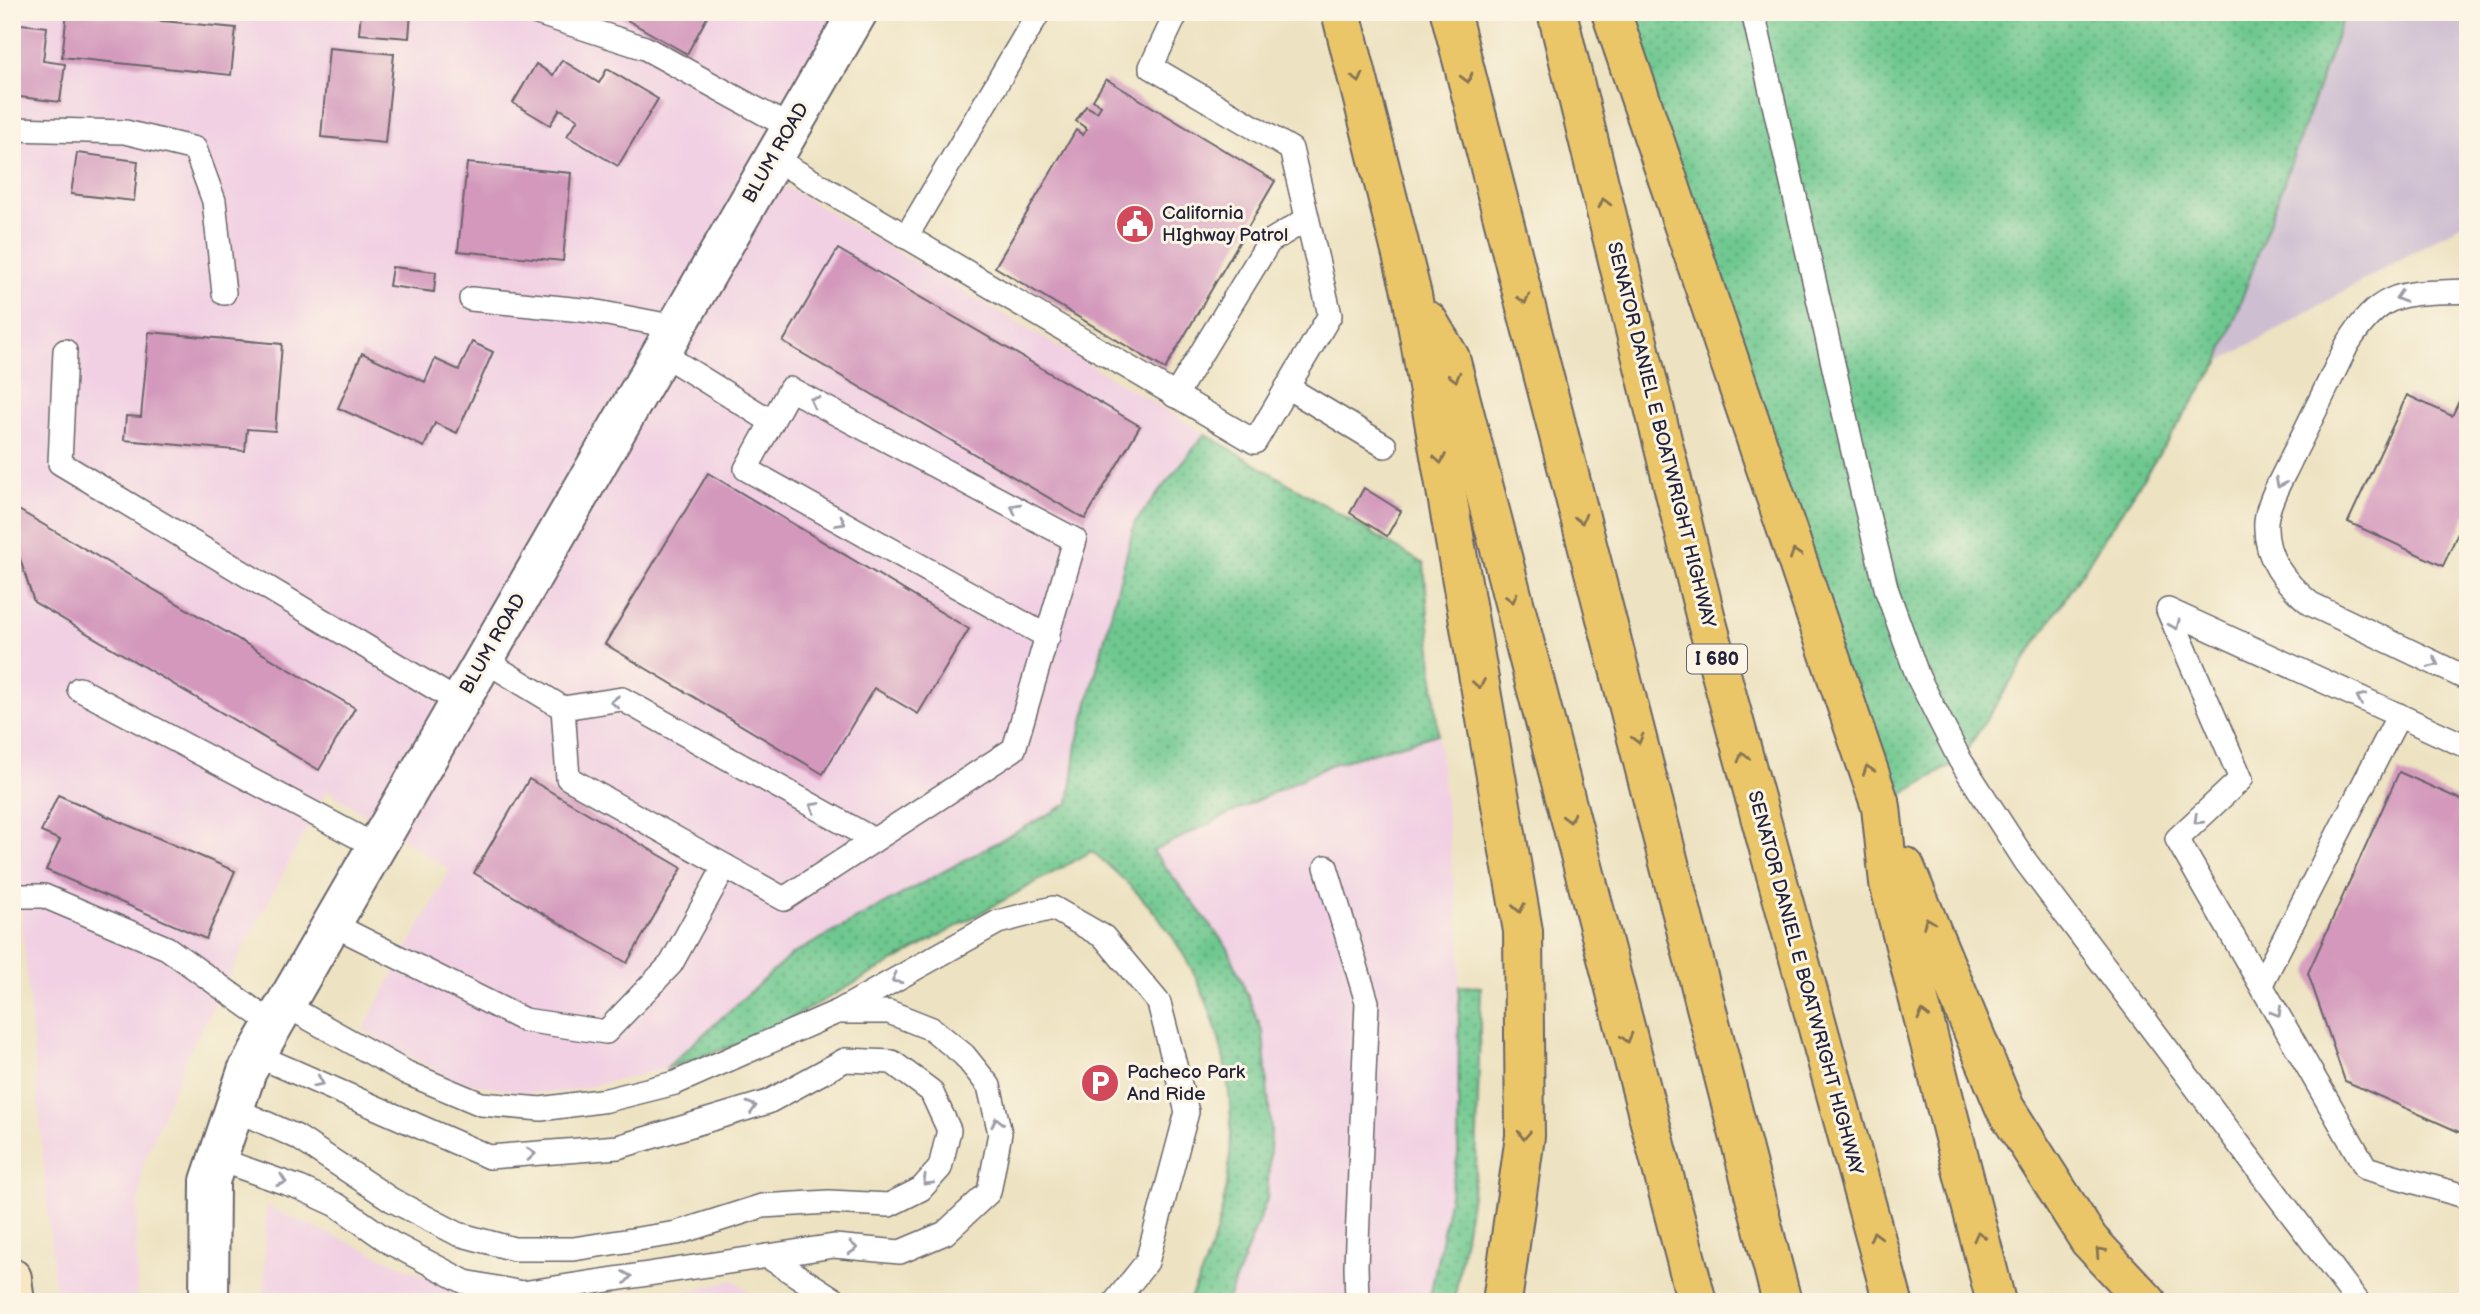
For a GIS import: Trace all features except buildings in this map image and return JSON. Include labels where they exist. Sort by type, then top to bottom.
[{"type":"highway","points":[[1341,12],[1412,296],[1522,931],[1525,1136],[1502,1302]]},
{"type":"highway","points":[[1450,12],[1782,1302]]},
{"type":"highway","name":"SENATOR DANIEL E BOATWRIGHT HIGHWAY","points":[[1558,12],[1706,619],[1893,1302]]},
{"type":"highway","points":[[1611,12],[1881,807],[2005,1108],[2089,1240],[2147,1302]]},
{"type":"highway","points":[[1412,296],[1450,358],[1697,1302]]},
{"type":"highway","points":[[1881,807],[1889,883],[1996,1302]]},
{"type":"main road","points":[[12,1278],[15,1302]]},
{"type":"street","name":"BLUM ROAD","points":[[209,1302],[210,1181],[247,1071],[858,12]]},
{"type":"lane","points":[[534,12],[645,48],[782,143],[906,237],[1255,442],[1330,314],[1291,149],[1151,68],[1177,12]]},
{"type":"lane","points":[[906,237],[1039,12]]},
{"type":"lane","points":[[1753,12],[1871,528],[1887,591],[1918,677],[1960,760],[2025,862],[2358,1302]]},
{"type":"lane","points":[[12,129],[125,132],[195,149],[214,201],[224,293]]},
{"type":"lane","points":[[1175,396],[1269,242],[1307,219]]},
{"type":"lane","points":[[2468,291],[2404,294],[2380,304],[2361,321],[2274,495],[2266,522],[2269,547],[2277,569],[2290,587],[2311,604],[2468,679]]},
{"type":"lane","points":[[471,299],[592,311],[669,340],[772,422]]},
{"type":"lane","points":[[65,351],[60,463],[460,703]]},
{"type":"lane","points":[[1287,387],[1385,446]]},
{"type":"lane","points":[[563,708],[568,778],[785,899],[1014,749],[1048,637],[1075,540],[790,389],[746,469],[1048,637]]},
{"type":"lane","points":[[2468,747],[2168,610],[2241,779],[2177,839],[2366,1168],[2468,1197]]},
{"type":"lane","points":[[484,660],[563,708],[622,699],[874,840]]},
{"type":"lane","points":[[79,689],[377,847]]},
{"type":"lane","points":[[2261,984],[2399,715]]},
{"type":"lane","points":[[332,924],[524,1020],[606,1032],[671,964],[725,866]]},
{"type":"lane","points":[[1326,867],[1367,1002],[1356,1302]]},
{"type":"lane","points":[[12,896],[44,896],[167,948],[272,1028],[489,1157],[618,1147],[768,1102],[845,1060],[892,1062],[931,1091],[949,1130],[940,1168],[921,1189],[889,1205],[829,1202],[762,1206],[677,1233],[573,1249],[514,1249],[458,1234],[392,1200],[297,1137],[234,1109]]},
{"type":"lane","points":[[272,1028],[407,1073],[481,1104],[541,1109],[607,1100],[676,1083],[837,1012],[998,922],[1053,908],[1104,937],[1159,1003],[1187,1112],[1147,1262],[1115,1302]]},
{"type":"lane","points":[[217,1159],[300,1188],[337,1205],[391,1243],[465,1282],[531,1297],[834,1247],[900,1252],[945,1233],[989,1192],[1000,1133],[989,1086],[964,1055],[932,1029],[889,1012],[837,1012]]},
{"type":"lane","points":[[767,1256],[838,1302]]},
{"type":"shaded area","points":[[12,12],[858,12],[764,174],[1205,433],[1135,522],[1077,745],[1069,803],[791,955],[665,1069],[563,1092],[524,1093],[453,1080],[363,1030],[450,870],[327,790],[187,1056],[143,1163],[136,1233],[137,1302],[56,1302],[12,809]]},
{"type":"shaded area","points":[[2345,12],[2468,12],[2468,221],[2219,362]]},
{"type":"shaded area","points":[[1438,734],[1460,938],[1458,1155],[1429,1302],[1227,1302],[1267,1199],[1271,1131],[1263,1033],[1228,948],[1152,851],[1330,765]]},
{"type":"shaded area","points":[[266,1206],[483,1302],[264,1302]]},
{"type":"shaded area","points":[[733,1280],[763,1302],[652,1302]]},
{"type":"green space","points":[[1611,12],[2345,12],[2219,362],[1960,760],[1881,807]]},
{"type":"green space","points":[[1205,434],[1424,564],[1438,734],[1330,765],[1153,851],[1228,948],[1263,1033],[1271,1131],[1267,1199],[1227,1302],[1188,1302],[1208,1257],[1222,1211],[1229,1164],[1231,1117],[1226,1070],[1214,1024],[1196,979],[1164,924],[1135,891],[1092,851],[756,1038],[665,1069],[791,955],[1069,803],[1077,745],[1135,522]]},
{"type":"green space","points":[[1459,986],[1481,987],[1476,1171],[1454,1302],[1429,1302],[1458,1155]]},
{"type":"place","name":"California HIghway Patrol","points":[[1135,224]]},
{"type":"place","name":"Pacheco Park And Ride","points":[[1100,1083]]}]
